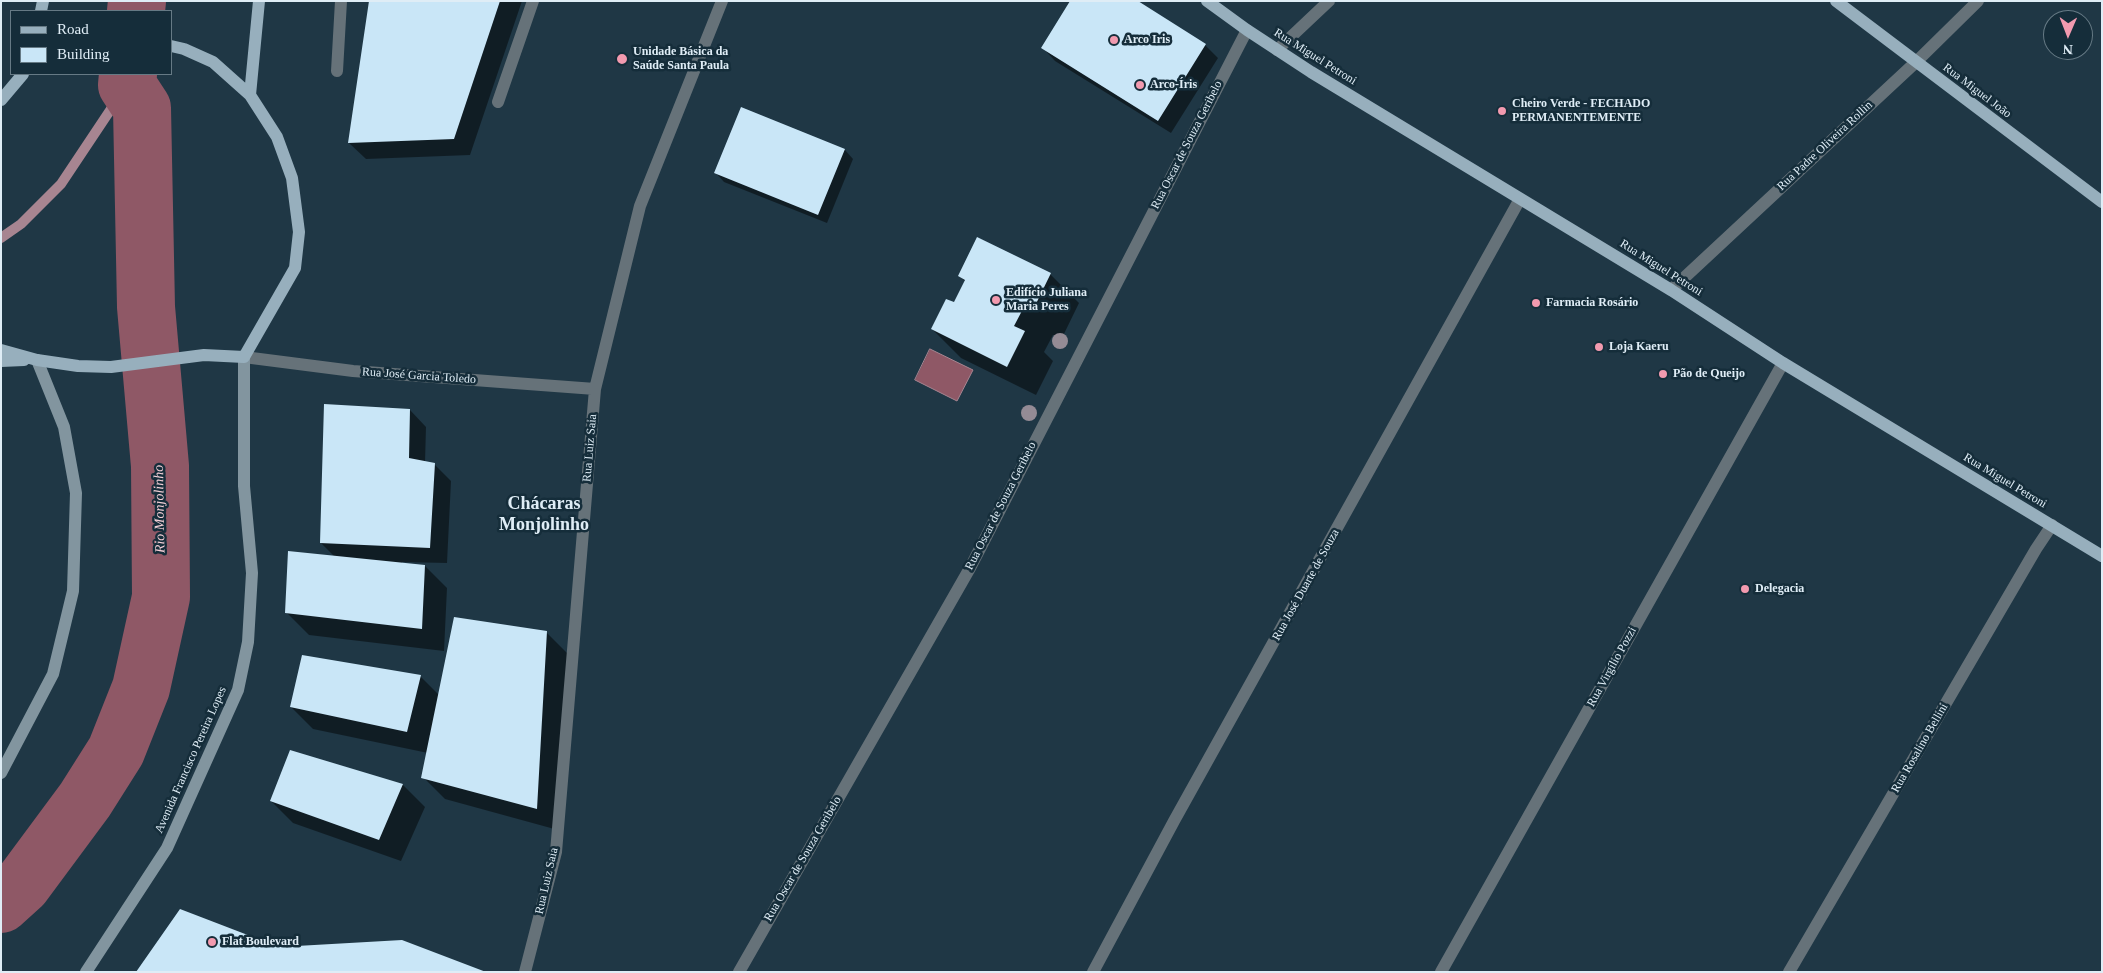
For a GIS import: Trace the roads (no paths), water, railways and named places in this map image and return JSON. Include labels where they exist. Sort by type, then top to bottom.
[{"type":"main road","points":[[250,95],[259,1]]},
{"type":"main road","name":"Rua Miguel Petroni","points":[[1207,1],[1277,50],[1671,290],[1784,363],[2102,556]]},
{"type":"main road","name":"Rua Miguel João","points":[[1836,1],[2102,202]]},
{"type":"main road","points":[[1,350],[37,360],[78,366],[110,367],[204,355],[244,357],[295,268],[299,232],[292,178],[277,137],[250,95],[213,62],[178,47]]},
{"type":"main road","points":[[1,100],[22,75]]},
{"type":"main road","points":[[1,361],[37,360]]},
{"type":"street","points":[[337,70],[341,1]]},
{"type":"street","points":[[498,102],[532,1]]},
{"type":"street","name":"Rua Luiz Saia","points":[[524,972],[556,852],[595,389],[640,206],[722,1]]},
{"type":"street","points":[[1277,50],[1329,1]]},
{"type":"street","name":"Rua Padre Oliveira Rollin","points":[[1671,290],[1916,62],[1978,1]]},
{"type":"street","name":"Rua Oscar de Souza Geribelo","points":[[739,972],[970,568],[1247,30]]},
{"type":"street","name":"Rua José Duarte de Souza","points":[[1093,972],[1174,821],[1520,199]]},
{"type":"street","name":"Rua José Garcia Toledo","points":[[244,357],[353,371],[595,389]]},
{"type":"street","name":"Avenida Francisco Pereira Lopes","points":[[86,972],[168,848],[238,690],[248,642],[252,573],[244,486],[244,357]]},
{"type":"street","points":[[1,773],[53,674],[73,591],[76,493],[64,427],[37,360]]},
{"type":"street","name":"Rua Virgílio Pozzi","points":[[1441,972],[1784,363]]},
{"type":"street","name":"Rua Rosalino Bellini","points":[[1789,972],[2036,549],[2052,525]]},
{"type":"waterway","name":"Rio Monjolinho","points":[[136,10],[137,1]]},
{"type":"waterway","name":"Rio Monjolinho","points":[[1,904],[22,885],[85,800],[116,751],[141,688],[161,597],[160,466],[146,307],[142,108],[127,85],[128,75]]},
{"type":"waterway","points":[[1,238],[21,224],[61,184],[127,85]]},
{"type":"place","name":"Arco Iris","points":[[1114,40]]},
{"type":"place","name":"Unidade Básica da Saúde Santa Paula","points":[[622,59]]},
{"type":"place","name":"Arco-Íris","points":[[1140,85]]},
{"type":"place","name":"Cheiro Verde - FECHADO PERMANENTEMENTE","points":[[1502,111]]},
{"type":"place","name":"Edifício Juliana Maria Peres","points":[[996,300]]},
{"type":"place","name":"Farmacia Rosário","points":[[1536,303]]},
{"type":"place","name":"Loja Kaeru","points":[[1599,347]]},
{"type":"place","name":"Pão de Queijo","points":[[1663,374]]},
{"type":"place","name":"Delegacia","points":[[1745,589]]},
{"type":"place","name":"Flat Boulevard","points":[[212,942]]},
{"type":"district","name":"Chácaras Monjolinho","points":[[544,514]]}]
